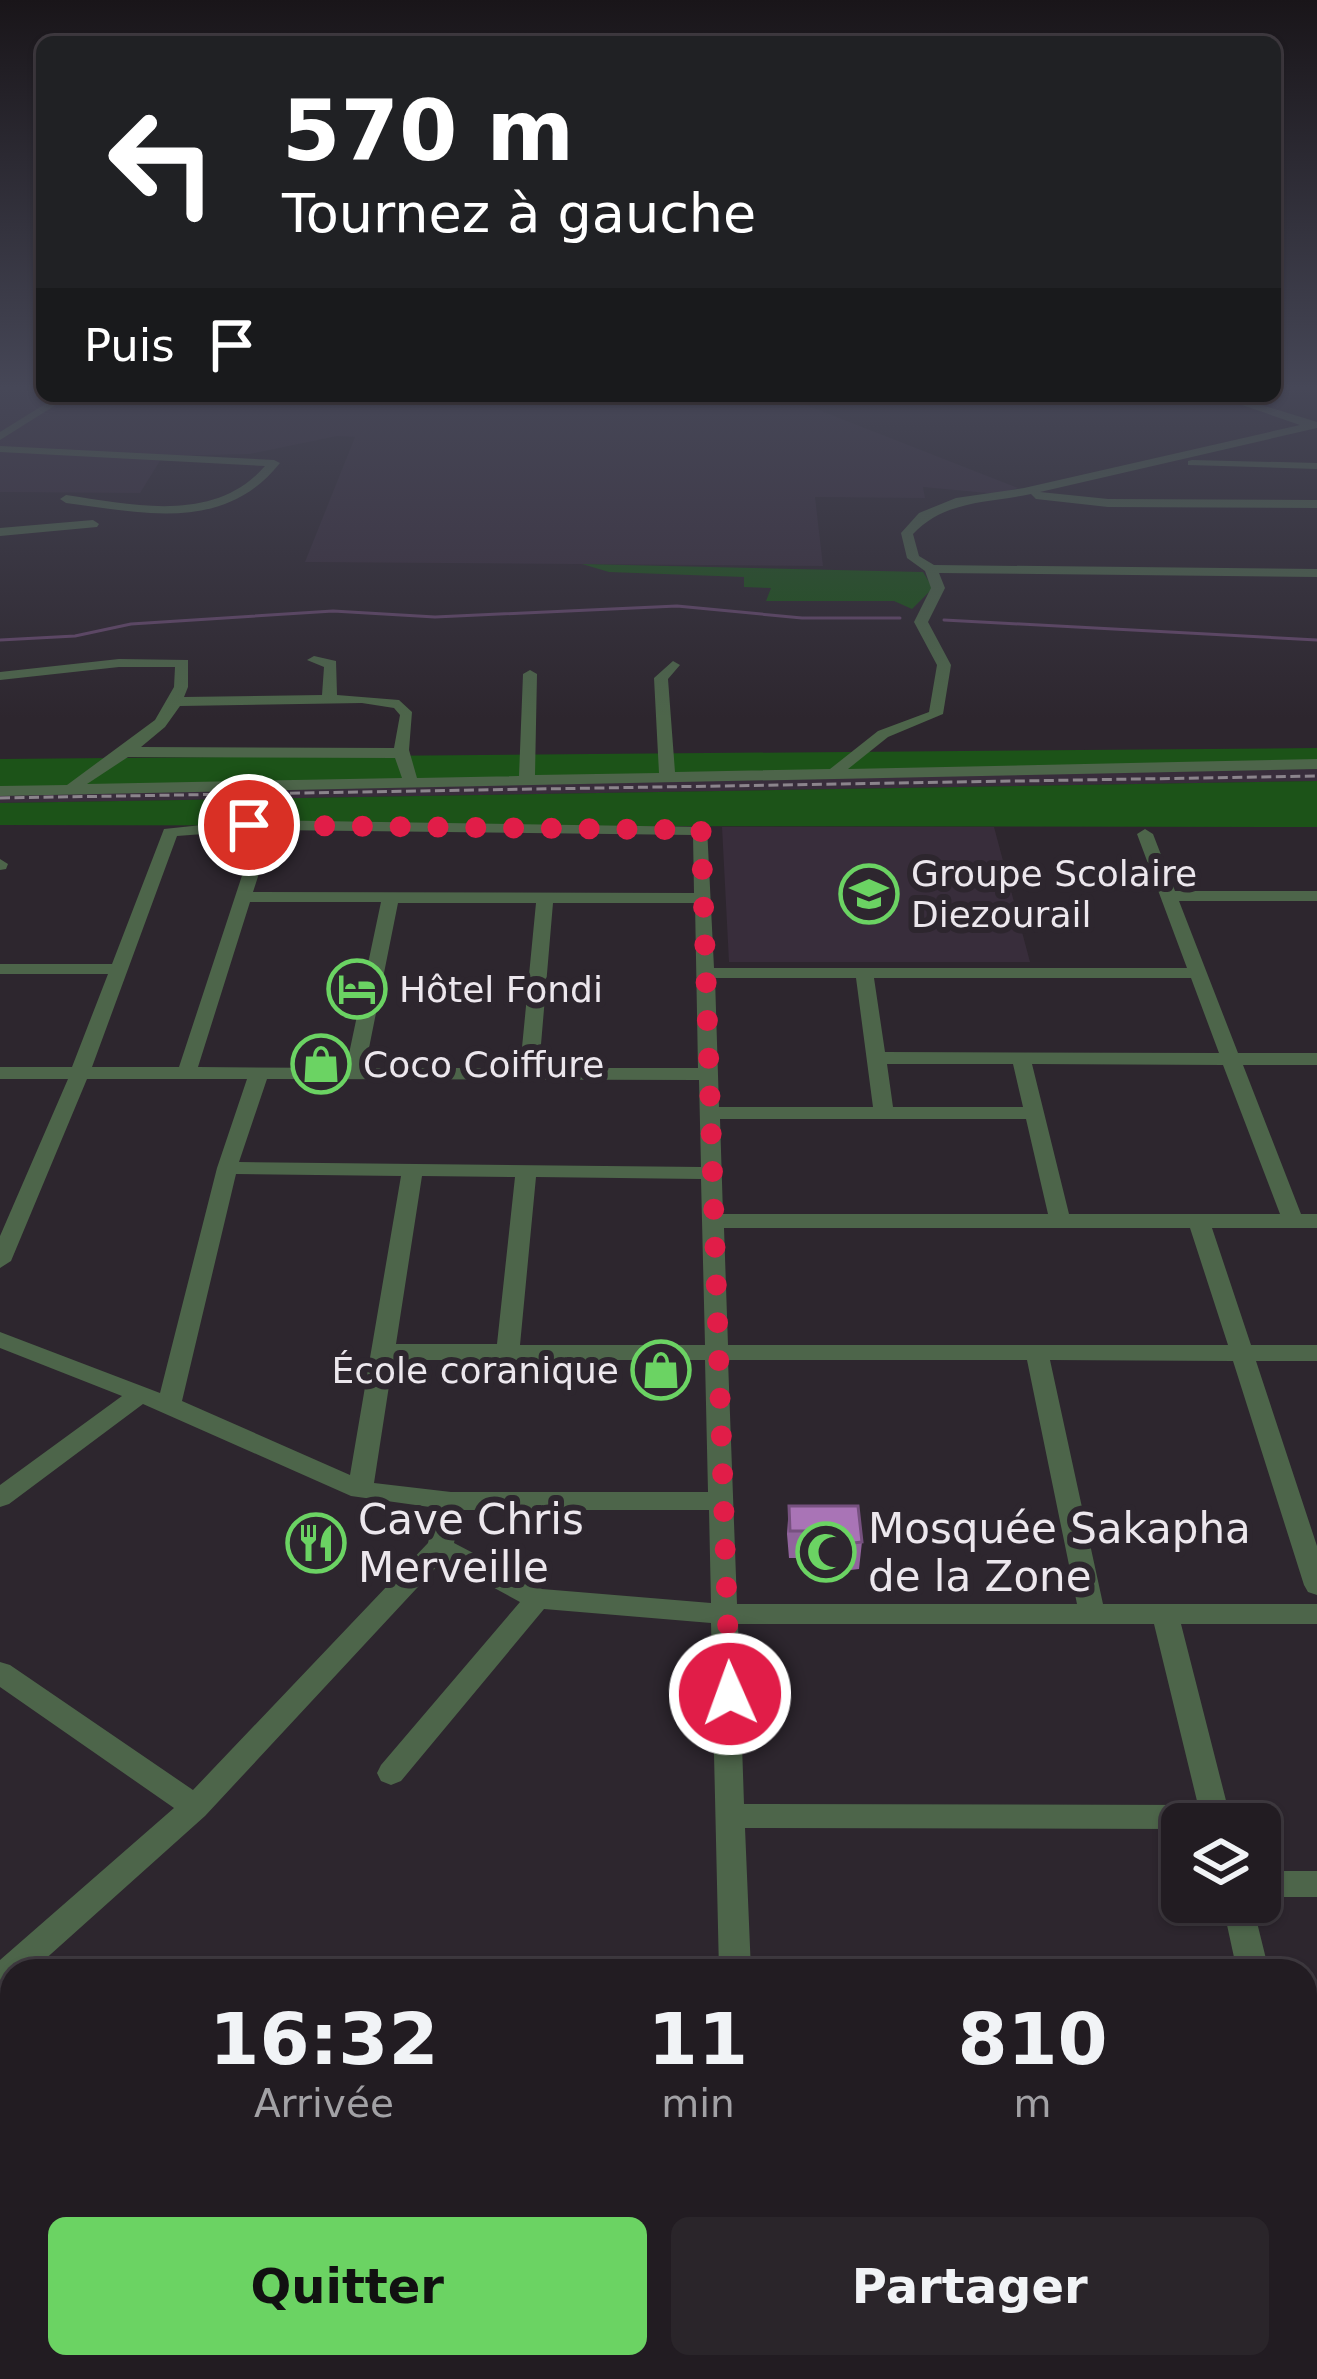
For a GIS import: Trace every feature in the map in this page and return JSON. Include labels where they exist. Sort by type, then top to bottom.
[{"type":"street","points":[[66,500],[182,512],[224,496]]},
{"type":"street","points":[[995,496],[960,501],[912,523],[907,533],[913,558],[931,568],[1317,573]]},
{"type":"street","points":[[1055,496],[1108,503],[1317,504]]},
{"type":"street","points":[[0,532],[93,524]]},
{"type":"street","points":[[798,785],[834,772],[883,734],[935,714],[944,665],[921,622],[938,588],[931,568]]},
{"type":"street","points":[[314,660],[332,664],[329,699]]},
{"type":"street","points":[[0,676],[178,662],[184,667],[178,702],[152,736],[104,760],[70,790]]},
{"type":"street","points":[[667,776],[661,678],[673,665]]},
{"type":"street","points":[[527,781],[530,674]]},
{"type":"street","points":[[178,702],[329,699],[399,704],[407,715],[400,753],[413,784]]},
{"type":"street","points":[[124,752],[400,753]]},
{"type":"street","points":[[0,791],[1317,764]]},
{"type":"street","points":[[0,1261],[80,1073],[170,832],[249,825],[265,829],[701,830],[735,1959]]},
{"type":"street","points":[[187,1073],[265,829]]},
{"type":"street","points":[[714,1221],[1305,1221],[1231,1058],[1145,834]]},
{"type":"street","points":[[1169,896],[1317,896]]},
{"type":"street","points":[[243,897],[704,898]]},
{"type":"street","points":[[354,1073],[391,897]]},
{"type":"street","points":[[529,1074],[544,898]]},
{"type":"street","points":[[0,969],[120,969]]},
{"type":"street","points":[[706,973],[1198,973]]},
{"type":"street","points":[[864,973],[884,1113]]},
{"type":"street","points":[[876,1058],[1317,1059]]},
{"type":"street","points":[[1021,1058],[1060,1221]]},
{"type":"street","points":[[0,1073],[709,1074]]},
{"type":"street","points":[[169,1405],[227,1168],[259,1073]]},
{"type":"street","points":[[711,1112],[1034,1113]]},
{"type":"street","points":[[227,1168],[713,1172]]},
{"type":"street","points":[[360,1490],[413,1169]]},
{"type":"street","points":[[508,1352],[526,1171]]},
{"type":"street","points":[[1199,1221],[1317,1585]]},
{"type":"street","points":[[0,1340],[169,1405],[360,1490],[452,1501],[723,1501]]},
{"type":"street","points":[[382,1352],[1317,1353]]},
{"type":"street","points":[[1036,1353],[1093,1613]]},
{"type":"street","points":[[0,1498],[141,1394]]},
{"type":"street","points":[[24,1959],[195,1807],[440,1547],[452,1501]]},
{"type":"street","points":[[440,1547],[538,1599],[727,1613],[1317,1614]]},
{"type":"street","points":[[391,1773],[538,1599]]},
{"type":"street","points":[[1165,1613],[1212,1803]]},
{"type":"street","points":[[0,1673],[195,1807]]},
{"type":"street","points":[[734,1816],[1161,1820]]},
{"type":"street","points":[[1281,1884],[1317,1884]]},
{"type":"street","points":[[1242,1923],[1250,1959]]},
{"type":"shaded area","points":[[331,496],[925,496],[925,498],[815,497],[823,566],[305,562]]},
{"type":"shaded area","points":[[1317,767],[1317,781],[0,803],[0,788]]},
{"type":"shaded area","name":"Groupe Scolaire Diezourail","points":[[722,827],[994,827],[1030,962],[729,962]]},
{"type":"green space","points":[[582,564],[923,572],[933,588],[912,609],[894,601],[766,601],[771,588],[744,587],[744,577],[609,572]]},
{"type":"green space","points":[[1317,748],[1317,766],[0,788],[0,759]]},
{"type":"green space","points":[[1317,781],[1317,827],[0,825],[0,803]]},
{"type":"building","points":[[789,1506],[858,1506],[862,1542],[810,1548],[809,1531],[790,1531]]},
{"type":"waterway","points":[[0,640],[75,636],[131,624],[333,611],[435,617],[677,606],[802,618],[900,618]]},
{"type":"waterway","points":[[944,620],[1317,640]]},
{"type":"railway","points":[[0,798],[1317,776]]},
{"type":"place","name":"Groupe Scolaire Diezourail","points":[[869,894]]},
{"type":"place","name":"Hôtel Fondi","points":[[357,989]]},
{"type":"place","name":"Coco Coiffure","points":[[321,1064]]},
{"type":"place","name":"École coranique","points":[[661,1370]]},
{"type":"place","name":"Cave Chris Merveille","points":[[316,1543]]},
{"type":"place","name":"Mosquée Sakapha de la Zone","points":[[826,1552]]},
{"type":"route","points":[[249,825],[265,829],[701,830],[730,1694]]}]
